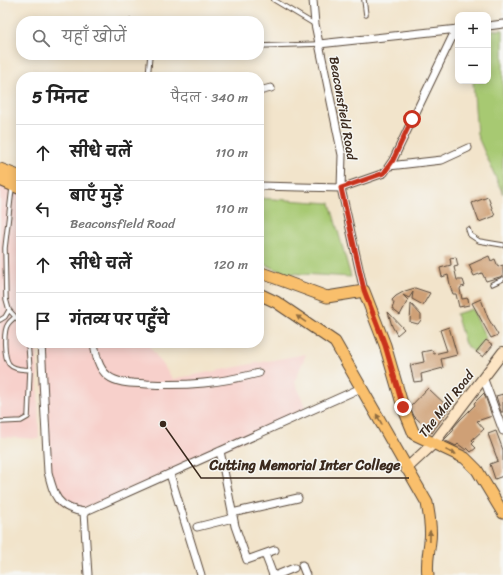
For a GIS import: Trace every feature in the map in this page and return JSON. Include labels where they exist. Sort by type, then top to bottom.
[{"type":"main road","points":[[264,274],[327,297],[364,290],[385,345],[403,407],[414,434],[465,458],[477,470],[503,514]]},
{"type":"main road","points":[[264,296],[276,302],[335,342],[406,469],[427,503],[430,517],[431,539],[427,566],[428,575]]},
{"type":"street","name":"Beaconsfield Road","points":[[313,0],[315,24],[342,155],[341,188],[364,290]]},
{"type":"street","points":[[491,26],[503,24]]},
{"type":"street","points":[[319,44],[455,29]]},
{"type":"street","points":[[264,186],[341,188],[384,173],[389,166],[455,33]]},
{"type":"street","points":[[264,90],[271,88]]},
{"type":"street","points":[[389,166],[442,160],[468,148]]},
{"type":"street","points":[[41,348],[48,472],[53,490],[60,503],[70,510],[84,512],[361,388]]},
{"type":"street","points":[[95,348],[102,370],[109,377],[131,383],[177,385],[204,384],[259,373]]},
{"type":"street","name":"The Mall Road","points":[[406,469],[433,444],[503,352]]},
{"type":"street","points":[[483,377],[503,431]]},
{"type":"street","points":[[220,451],[232,515],[246,560],[275,550]]},
{"type":"street","points":[[170,474],[201,575]]},
{"type":"street","points":[[197,527],[232,515],[298,498]]},
{"type":"street","points":[[84,512],[88,575]]},
{"type":"street","points":[[265,554],[273,575]]},
{"type":"street","points":[[302,565],[306,575]]},
{"type":"street","points":[[276,575],[290,571]]},
{"type":"lane","points":[[274,0],[315,24]]},
{"type":"lane","points":[[364,0],[366,15]]},
{"type":"lane","points":[[264,46],[319,44]]},
{"type":"lane","points":[[148,72],[150,60]]},
{"type":"lane","points":[[8,180],[5,274],[6,299],[9,310],[15,317],[8,324],[5,331],[5,348],[8,363],[14,368],[30,370]]},
{"type":"lane","points":[[468,228],[470,235],[479,242],[503,245]]},
{"type":"lane","points":[[0,275],[5,274]]},
{"type":"lane","points":[[492,284],[503,279]]},
{"type":"lane","points":[[0,320],[5,317],[9,310]]},
{"type":"lane","points":[[0,422],[21,421],[28,417],[30,370],[28,348]]},
{"type":"shaded area","points":[[0,183],[16,188],[16,348],[37,348],[39,439],[0,437]]},
{"type":"shaded area","points":[[41,348],[151,348],[173,379],[306,354],[295,381],[307,412],[84,512],[60,503],[48,472]]},
{"type":"green space","points":[[491,30],[503,30],[503,194],[477,135],[473,84],[491,84]]},
{"type":"green space","points":[[264,198],[330,203],[351,277],[285,273],[264,264]]},
{"type":"green space","points":[[472,309],[486,338],[474,352],[465,344],[456,314]]},
{"type":"building","points":[[488,197],[495,216],[479,222],[472,203]]},
{"type":"building","points":[[489,256],[491,261],[495,259],[498,267],[503,265],[503,276],[486,281],[482,273],[474,276],[469,265]]},
{"type":"building","points":[[456,257],[458,266],[454,267],[457,280],[463,280],[465,286],[461,287],[460,289],[462,299],[468,298],[469,305],[459,307],[456,294],[453,294],[451,289],[448,275],[442,277],[440,268],[451,265],[450,258]]},
{"type":"building","points":[[415,288],[430,293],[423,305],[412,299],[413,292],[409,298],[403,295],[408,300],[400,315],[392,309],[394,303],[392,300],[396,296]]},
{"type":"building","points":[[481,299],[488,318],[498,335],[491,338],[472,303]]},
{"type":"building","points":[[411,304],[421,315],[421,320],[418,324],[410,322]]},
{"type":"building","points":[[388,312],[404,329],[397,335],[392,326]]},
{"type":"building","points":[[449,327],[457,355],[441,359],[443,368],[421,374],[422,381],[414,382],[410,365],[424,362],[422,352],[432,350],[434,354],[447,351],[440,330]]},
{"type":"building","points":[[486,340],[493,345],[483,357],[476,352]]},
{"type":"building","points":[[428,388],[449,408],[432,433],[414,416],[410,407]]},
{"type":"building","points":[[484,393],[492,416],[477,421],[484,429],[472,440],[474,442],[472,444],[476,448],[471,452],[467,448],[466,450],[458,444],[456,446],[444,440],[454,430],[453,428],[460,420],[475,405],[474,403]]},
{"type":"building","points":[[503,394],[503,412],[501,412],[496,396]]},
{"type":"building","points":[[496,431],[503,450],[503,476],[495,479],[490,464],[498,461],[488,434]]},
{"type":"place","name":"Cutting Memorial Inter College","points":[[163,424]]},
{"type":"route","points":[[403,407],[385,345],[364,290],[341,188],[384,173],[393,160],[412,119]]}]
